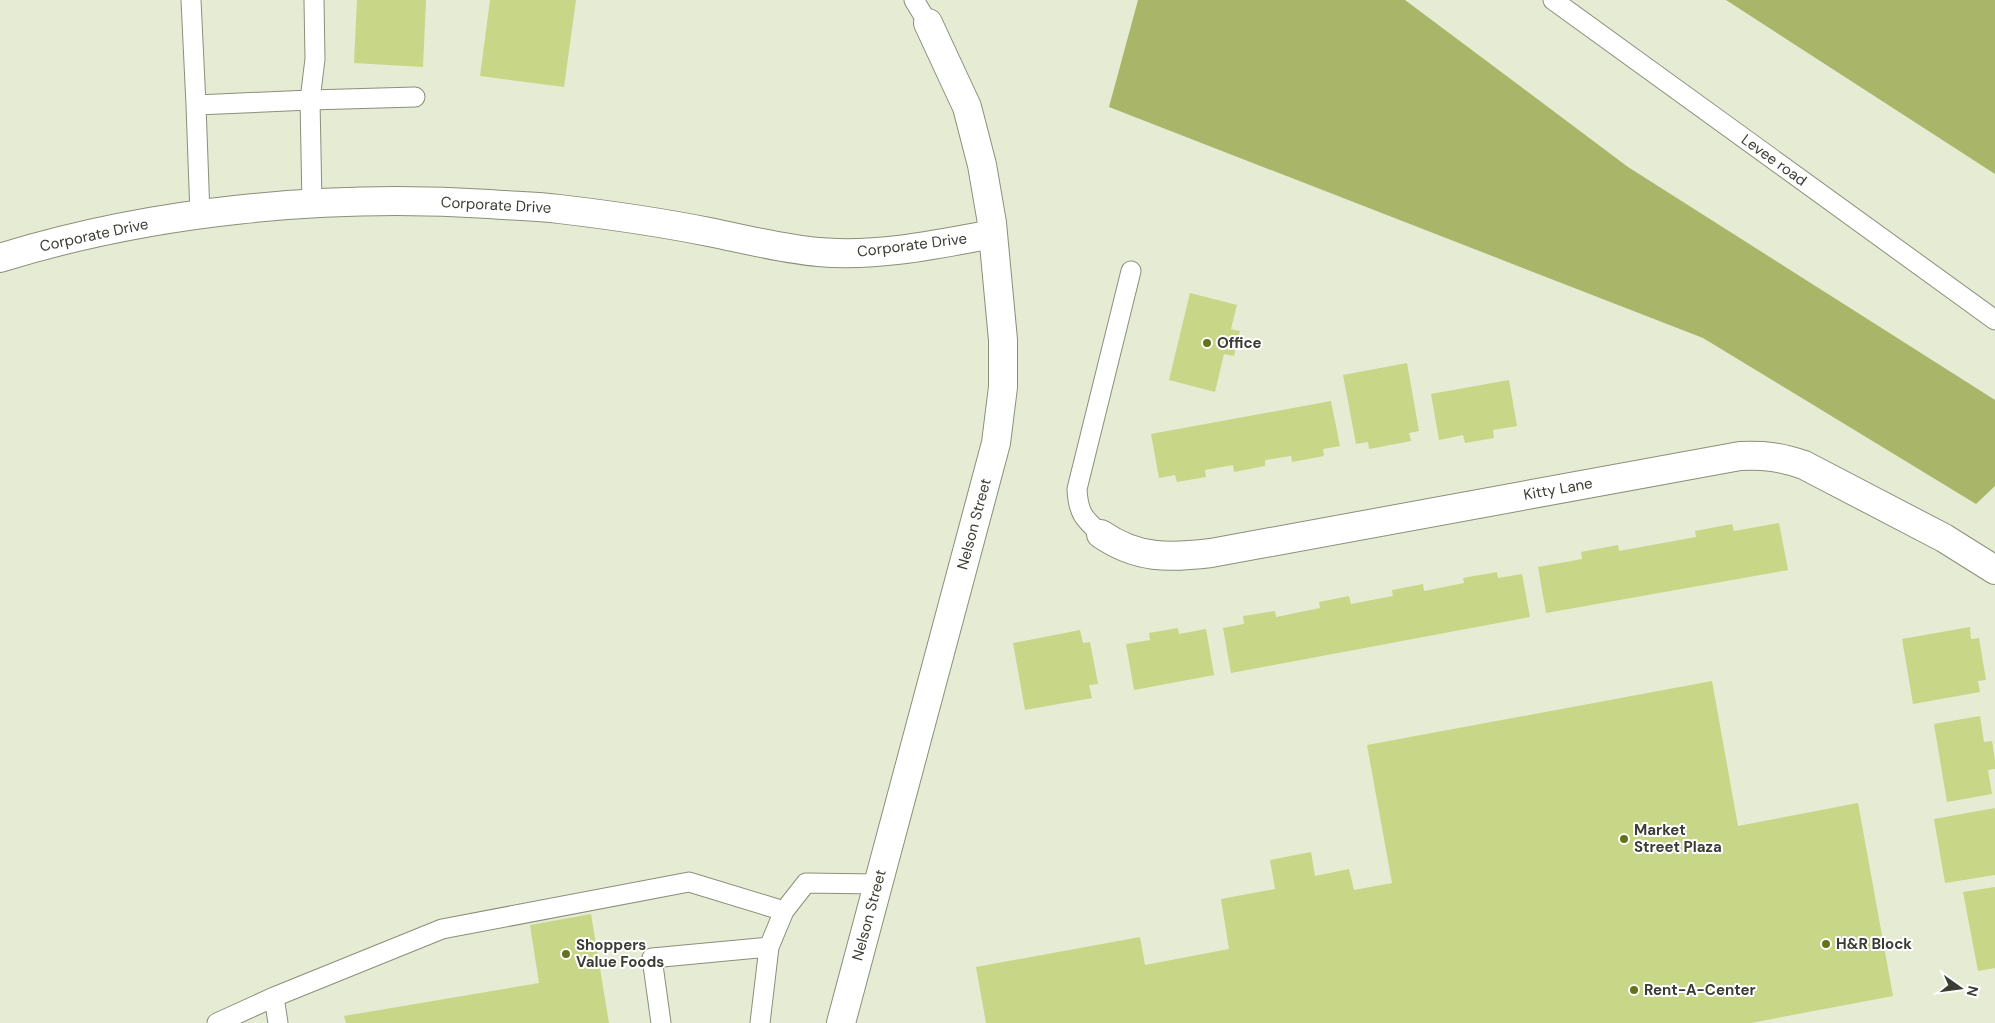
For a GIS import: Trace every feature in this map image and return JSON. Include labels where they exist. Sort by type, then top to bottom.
[{"type":"street","name":"Nelson Street","points":[[841,1023],[996,443],[1003,387],[1003,340],[993,234],[982,165],[967,107],[928,23]]},
{"type":"street","name":"Corporate Drive","points":[[0,258],[107,231],[200,215],[312,204],[376,201],[448,202],[557,208],[664,223],[817,252],[872,253],[932,246],[993,234]]},
{"type":"street","name":"Kitty Lane","points":[[1101,534],[1116,544],[1158,557],[1180,557],[1211,553],[1740,456],[1759,455],[1780,457],[1804,465],[1944,538],[1995,570]]},
{"type":"lane","points":[[191,0],[200,215]]},
{"type":"lane","points":[[312,204],[310,100],[315,59],[314,0]]},
{"type":"lane","points":[[914,0],[928,23]]},
{"type":"lane","name":"Levee road","points":[[1553,0],[1995,320]]},
{"type":"lane","points":[[196,105],[415,97]]},
{"type":"lane","points":[[1101,534],[1084,520],[1078,505],[1077,489],[1131,271]]},
{"type":"lane","points":[[217,1023],[274,997],[442,929],[689,882],[784,911]]},
{"type":"lane","points":[[760,1023],[769,947],[784,911],[806,883],[877,884]]},
{"type":"lane","points":[[661,1023],[652,958],[769,947]]},
{"type":"lane","points":[[274,997],[278,1023]]},
{"type":"green space","points":[[1138,0],[1405,0],[1628,167],[1995,400],[1995,486],[1976,504],[1703,338],[1109,107]]},
{"type":"green space","points":[[1726,0],[1995,0],[1995,174]]},
{"type":"building","points":[[357,0],[426,0],[423,67],[354,63]]},
{"type":"building","points":[[490,0],[576,0],[564,87],[480,76]]},
{"type":"building","name":"Office","points":[[1190,293],[1237,305],[1231,329],[1240,331],[1234,356],[1224,354],[1215,392],[1169,380]]},
{"type":"building","points":[[1407,363],[1419,431],[1409,433],[1411,441],[1369,449],[1368,442],[1356,444],[1343,375]]},
{"type":"building","points":[[1509,380],[1517,426],[1493,430],[1494,438],[1465,443],[1463,435],[1439,440],[1431,394]]},
{"type":"building","points":[[1331,401],[1340,446],[1323,449],[1324,456],[1292,462],[1291,456],[1265,460],[1265,466],[1234,472],[1233,465],[1205,470],[1206,477],[1177,482],[1175,475],[1159,478],[1151,434]]},
{"type":"building","points":[[1779,523],[1788,570],[1546,613],[1538,567],[1582,559],[1581,552],[1618,545],[1619,551],[1696,537],[1695,531],[1732,524],[1734,531]]},
{"type":"building","points":[[1497,572],[1498,578],[1522,574],[1530,617],[1231,673],[1223,628],[1244,624],[1243,616],[1275,611],[1276,617],[1320,608],[1319,602],[1349,596],[1351,604],[1393,596],[1392,590],[1423,584],[1424,591],[1464,583],[1463,578]]},
{"type":"building","points":[[1970,627],[1971,639],[1979,638],[1986,680],[1978,681],[1980,692],[1913,704],[1902,639]]},
{"type":"building","points":[[1178,628],[1179,634],[1206,629],[1214,675],[1134,690],[1126,644],[1150,640],[1149,633]]},
{"type":"building","points":[[1080,630],[1083,643],[1090,642],[1098,684],[1089,685],[1092,698],[1025,710],[1013,643]]},
{"type":"building","name":"Market Street Plaza","points":[[1712,681],[1738,826],[1858,803],[1893,996],[1751,1023],[986,1023],[976,967],[1140,937],[1145,965],[1229,949],[1221,899],[1275,889],[1270,860],[1311,852],[1315,876],[1349,869],[1354,890],[1392,883],[1367,745]]},
{"type":"building","points":[[1980,716],[1984,742],[1992,741],[1995,760],[1995,769],[1988,770],[1992,794],[1947,802],[1934,724]]},
{"type":"building","points":[[1995,808],[1995,875],[1945,883],[1934,819]]},
{"type":"building","points":[[1995,887],[1995,968],[1978,971],[1963,892]]},
{"type":"building","name":"Shoppers Value Foods","points":[[591,914],[609,1023],[346,1023],[344,1016],[539,983],[530,925]]},
{"type":"place","name":"Office","points":[[1207,343]]},
{"type":"place","name":"Market Street Plaza","points":[[1624,839]]},
{"type":"place","name":"H&R Block","points":[[1826,944]]},
{"type":"place","name":"Shoppers Value Foods","points":[[566,954]]},
{"type":"place","name":"Rent-A-Center","points":[[1634,990]]}]
